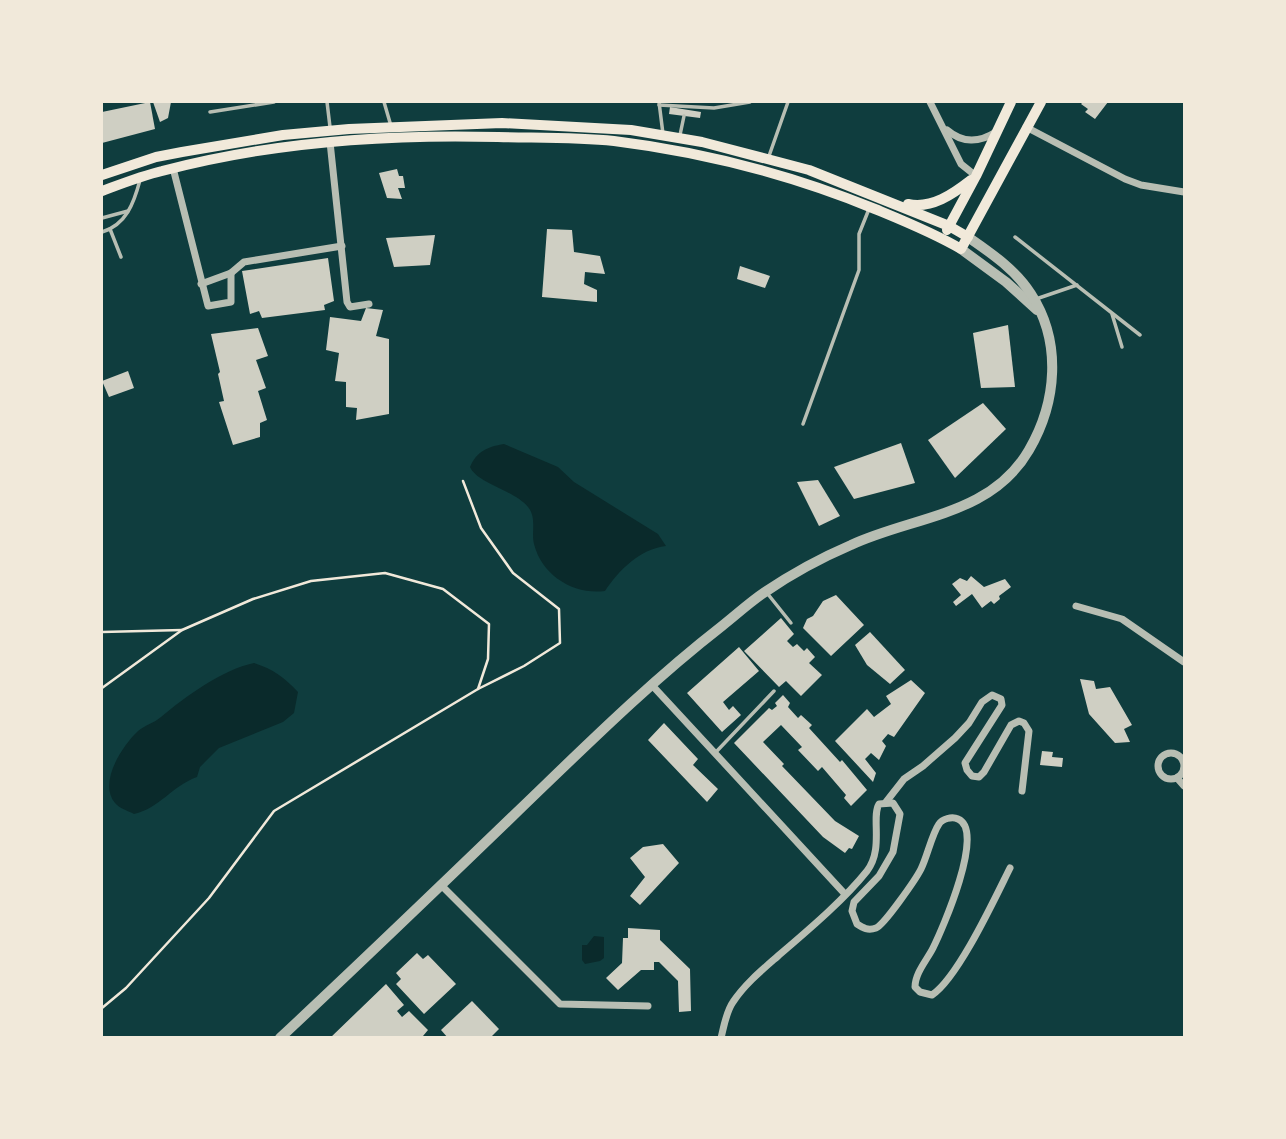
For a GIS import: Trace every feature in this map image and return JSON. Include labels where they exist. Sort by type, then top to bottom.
[{"type":"main road","points":[[943,238],[1011,102]]},
{"type":"main road","points":[[102,191],[173,168],[241,154],[330,142],[436,135],[613,141],[693,155],[761,171],[870,207],[943,238],[961,249],[1041,102]]},
{"type":"main road","points":[[102,175],[156,157],[270,137],[331,130],[502,123],[663,134],[809,170],[884,199],[968,237]]},
{"type":"main road","points":[[884,199],[926,206],[961,188],[976,176]]},
{"type":"street","points":[[930,102],[961,164],[976,176]]},
{"type":"street","points":[[941,124],[957,137],[967,140],[988,137],[997,131]]},
{"type":"street","points":[[1026,127],[1125,179],[1141,185],[1185,192]]},
{"type":"street","points":[[330,142],[347,302],[350,307],[369,304]]},
{"type":"street","points":[[173,168],[208,306],[229,303],[232,299],[231,273]]},
{"type":"street","points":[[279,1038],[651,684],[765,592],[852,544],[937,517],[972,502],[1007,479],[1024,458],[1040,429],[1052,385],[1054,363],[1051,340],[1025,286],[1003,263],[968,237]]},
{"type":"street","points":[[201,284],[231,273],[244,262],[342,246]]},
{"type":"street","points":[[961,249],[1032,301]]},
{"type":"street","points":[[1076,606],[1122,619],[1185,662]]},
{"type":"street","points":[[651,684],[845,894]]},
{"type":"street","points":[[886,802],[904,779],[955,738],[969,723],[982,702],[992,695],[1001,699],[1002,705],[965,763],[967,770],[972,776],[979,777],[1011,725],[1019,721],[1028,727],[1029,731],[1022,791]]},
{"type":"street","points":[[1177,778],[1185,786]]},
{"type":"street","points":[[721,1038],[731,1004],[750,981],[818,922],[869,869],[876,853],[876,809],[879,804],[893,803],[900,814],[893,852],[878,876],[854,902],[852,911],[856,924],[866,930],[877,928],[887,919],[920,872],[938,825],[950,818],[957,818],[967,830],[964,864],[954,901],[915,980],[915,987],[920,992],[932,995],[944,987],[986,916],[1010,868]]},
{"type":"street","points":[[441,885],[560,1004],[648,1006]]},
{"type":"lane","points":[[210,112],[274,102]]},
{"type":"lane","points":[[327,102],[331,130]]},
{"type":"lane","points":[[384,102],[391,126]]},
{"type":"lane","points":[[663,134],[659,103],[685,108],[715,108],[750,102]]},
{"type":"lane","points":[[768,158],[788,102]]},
{"type":"lane","points":[[680,137],[684,116]]},
{"type":"lane","points":[[102,232],[118,225],[128,211],[135,198],[140,178]]},
{"type":"lane","points":[[803,424],[859,270],[859,234],[870,207]]},
{"type":"lane","points":[[102,218],[128,211]]},
{"type":"lane","points":[[110,229],[121,257]]},
{"type":"lane","points":[[1015,237],[1140,335]]},
{"type":"lane","points":[[1032,301],[1077,285]]},
{"type":"lane","points":[[1111,312],[1122,347]]},
{"type":"lane","points":[[765,592],[791,623]]},
{"type":"lane","points":[[715,754],[774,691]]},
{"type":"path","points":[[102,1008],[127,988],[209,898],[274,811],[560,643],[559,609],[513,573],[481,528],[463,481]]},
{"type":"path","points":[[102,688],[182,630],[253,599],[311,580],[385,573],[443,589],[489,624],[488,659],[478,689]]},
{"type":"path","points":[[102,632],[182,630]]},
{"type":"water","points":[[504,444],[558,467],[574,482],[658,534],[666,546],[639,556],[605,591],[582,590],[561,581],[544,565],[538,555],[533,539],[533,520],[528,507],[514,496],[480,478],[470,467],[483,451]]},
{"type":"water","points":[[254,663],[278,674],[298,692],[294,713],[283,722],[219,748],[200,767],[197,777],[151,807],[134,814],[117,805],[110,795],[111,775],[119,755],[138,731],[217,677]]},
{"type":"water","points":[[594,936],[604,937],[604,958],[585,964],[582,960],[582,945],[587,945]]},
{"type":"building","points":[[150,102],[155,129],[102,143],[102,112]]},
{"type":"building","points":[[153,102],[171,102],[168,118],[160,122]]},
{"type":"building","points":[[1108,102],[1095,119],[1085,112],[1088,109],[1081,104]]},
{"type":"building","points":[[670,107],[701,112],[700,118],[669,114]]},
{"type":"building","points":[[397,169],[399,176],[403,176],[405,188],[398,188],[402,199],[387,198],[379,173]]},
{"type":"building","points":[[547,229],[572,230],[574,252],[600,256],[605,274],[585,272],[584,284],[597,290],[597,302],[542,297]]},
{"type":"building","points":[[435,235],[430,265],[394,267],[386,238]]},
{"type":"building","points":[[328,258],[334,301],[324,305],[325,310],[262,318],[259,311],[250,314],[242,271]]},
{"type":"building","points":[[740,266],[770,276],[765,288],[737,279]]},
{"type":"building","points":[[366,308],[383,310],[376,336],[389,339],[389,414],[356,420],[357,408],[346,407],[346,382],[335,381],[339,353],[326,350],[330,317],[361,321]]},
{"type":"building","points":[[1008,325],[1015,387],[981,388],[973,333]]},
{"type":"building","points":[[258,328],[268,356],[256,360],[266,388],[258,391],[267,420],[260,423],[260,437],[233,445],[219,402],[224,401],[211,334]]},
{"type":"building","points":[[128,371],[134,388],[109,397],[102,381]]},
{"type":"building","points":[[983,403],[1006,429],[955,478],[928,440]]},
{"type":"building","points":[[901,443],[915,483],[854,499],[834,467]]},
{"type":"building","points":[[818,480],[840,516],[819,526],[797,482]]},
{"type":"building","points":[[971,576],[984,587],[1005,579],[1011,587],[999,596],[1000,599],[994,604],[991,601],[982,608],[972,594],[956,606],[953,602],[961,595],[952,584],[960,578],[967,581]]},
{"type":"building","points":[[836,595],[864,625],[831,656],[803,628],[807,619],[813,616],[823,601]]},
{"type":"building","points":[[781,618],[794,634],[787,641],[793,647],[797,644],[804,651],[807,648],[815,657],[809,663],[822,675],[801,696],[786,681],[779,687],[744,651]]},
{"type":"building","points":[[870,632],[905,670],[890,684],[867,665],[855,645]]},
{"type":"building","points":[[739,647],[759,671],[723,702],[729,710],[733,706],[741,715],[722,732],[687,693]]},
{"type":"building","points":[[1080,679],[1094,681],[1096,689],[1110,687],[1132,725],[1124,729],[1130,742],[1115,743],[1089,714]]},
{"type":"building","points":[[911,680],[925,693],[894,737],[888,734],[882,741],[886,746],[879,760],[871,753],[865,759],[876,773],[873,782],[835,741],[867,709],[874,717],[891,704],[886,696]]},
{"type":"building","points":[[783,695],[790,703],[788,707],[798,718],[801,715],[812,725],[809,728],[840,762],[842,760],[867,790],[851,806],[844,798],[846,795],[822,767],[818,771],[798,750],[802,747],[781,725],[763,742],[784,764],[782,766],[835,821],[859,836],[852,849],[849,848],[845,853],[823,837],[734,743],[769,708],[772,710],[777,706],[775,703]]},
{"type":"building","points":[[664,723],[698,759],[693,765],[718,789],[707,802],[648,740]]},
{"type":"building","points":[[1042,751],[1053,752],[1052,757],[1063,758],[1062,767],[1040,765]]},
{"type":"building","points":[[663,844],[679,863],[640,905],[630,896],[645,877],[630,858],[643,847]]},
{"type":"building","points":[[628,928],[660,930],[660,940],[690,969],[691,1011],[679,1012],[678,981],[659,962],[654,962],[654,970],[641,970],[618,990],[606,978],[622,963],[623,938],[628,938]]},
{"type":"building","points":[[417,953],[423,959],[428,955],[456,984],[424,1014],[396,984],[401,979],[396,973]]},
{"type":"building","points":[[386,984],[404,1005],[397,1011],[402,1017],[409,1011],[428,1030],[423,1036],[425,1038],[330,1038]]},
{"type":"building","points":[[472,1001],[499,1029],[490,1038],[448,1038],[441,1030]]}]
